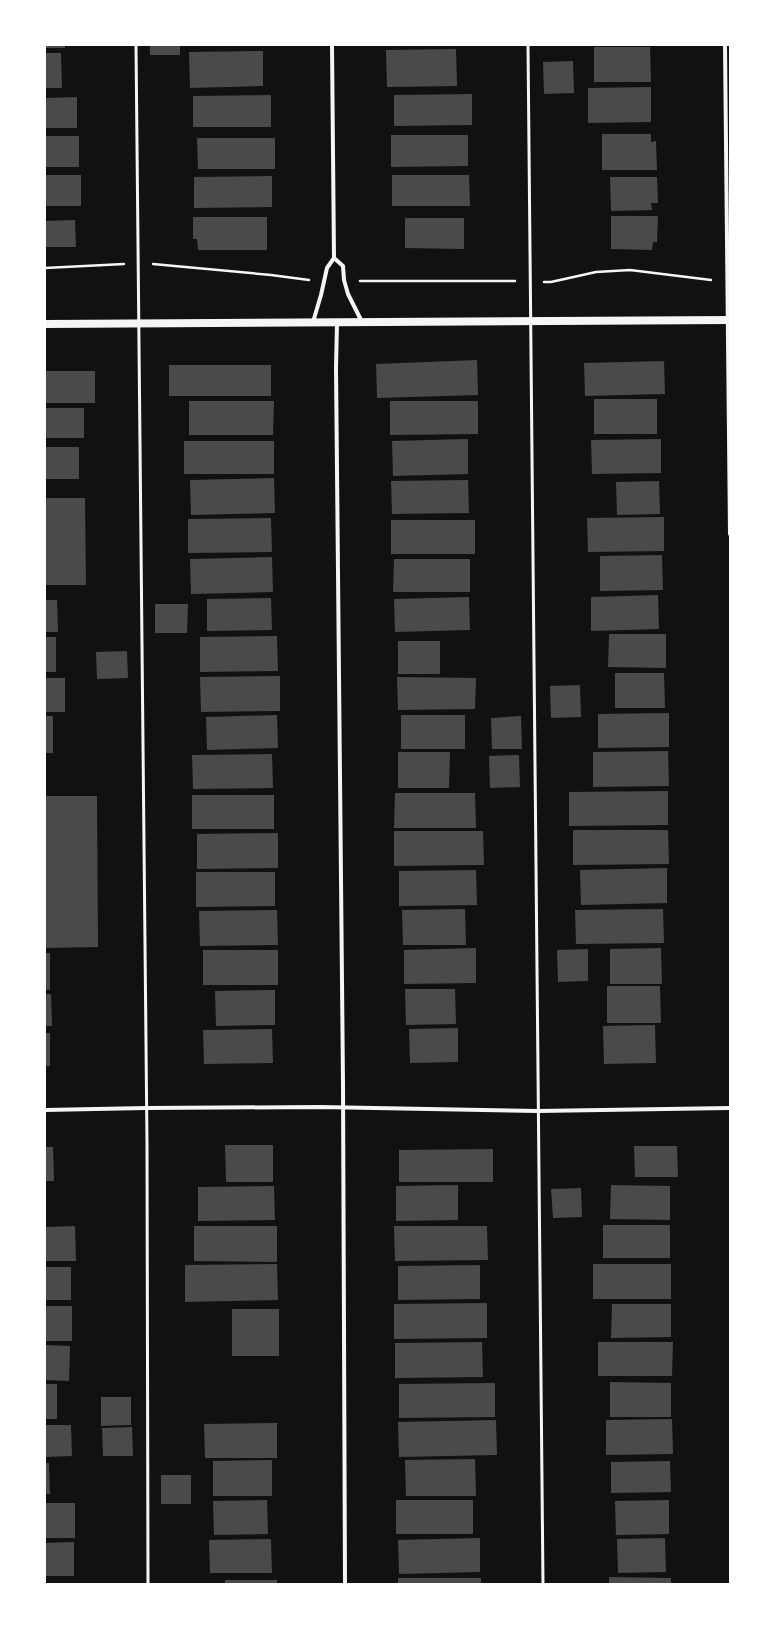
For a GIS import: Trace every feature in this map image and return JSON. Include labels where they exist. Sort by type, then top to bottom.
[{"type":"main road","points":[[45,324],[729,320]]},
{"type":"street","points":[[313,322],[321,295],[326,268],[334,258],[332,45]]},
{"type":"street","points":[[725,45],[730,534]]},
{"type":"street","points":[[334,258],[342,266],[348,294],[363,322]]},
{"type":"street","points":[[337,323],[336,368],[343,1108],[345,1584]]},
{"type":"street","points":[[45,1110],[146,1108],[343,1108],[538,1111],[730,1108]]},
{"type":"lane","points":[[136,45],[146,1108],[148,1584]]},
{"type":"lane","points":[[528,45],[543,1584]]},
{"type":"path","points":[[45,268],[137,263],[315,280]]},
{"type":"building","points":[[45,45],[65,45],[65,48],[45,48]]},
{"type":"building","points":[[150,45],[180,45],[180,55],[150,55]]},
{"type":"building","points":[[594,47],[650,47],[651,82],[594,82]]},
{"type":"building","points":[[456,49],[457,86],[387,87],[386,50]]},
{"type":"building","points":[[263,51],[263,86],[190,88],[189,52]]},
{"type":"building","points":[[45,53],[61,53],[62,88],[45,88]]},
{"type":"building","points":[[573,61],[574,93],[544,94],[543,62]]},
{"type":"building","points":[[651,87],[651,122],[588,123],[588,88]]},
{"type":"building","points":[[472,94],[472,125],[394,126],[394,95]]},
{"type":"building","points":[[271,95],[271,127],[193,127],[193,96]]},
{"type":"building","points":[[77,97],[77,128],[45,128],[45,98]]},
{"type":"building","points":[[602,134],[651,134],[651,142],[656,141],[657,170],[602,170]]},
{"type":"building","points":[[391,135],[468,135],[468,166],[391,167]]},
{"type":"building","points":[[45,136],[79,136],[79,167],[45,167]]},
{"type":"building","points":[[197,138],[275,138],[275,169],[198,169]]},
{"type":"building","points":[[45,175],[81,175],[81,206],[45,206]]},
{"type":"building","points":[[392,175],[469,175],[470,206],[392,206]]},
{"type":"building","points":[[272,176],[272,207],[194,208],[194,177]]},
{"type":"building","points":[[610,177],[657,177],[658,203],[651,203],[652,210],[611,211]]},
{"type":"building","points":[[611,216],[658,216],[657,242],[653,242],[652,250],[611,249]]},
{"type":"building","points":[[193,217],[267,217],[267,250],[198,250],[197,239],[193,239]]},
{"type":"building","points":[[405,218],[464,218],[464,249],[405,248]]},
{"type":"building","points":[[75,220],[76,247],[45,247],[45,221]]},
{"type":"building","points":[[477,360],[478,395],[377,398],[376,364]]},
{"type":"building","points":[[664,361],[665,394],[585,396],[584,363]]},
{"type":"building","points":[[169,365],[271,365],[271,396],[169,396]]},
{"type":"building","points":[[45,371],[95,371],[95,403],[45,403]]},
{"type":"building","points":[[594,399],[657,399],[657,434],[594,434]]},
{"type":"building","points":[[189,401],[274,401],[273,435],[189,435]]},
{"type":"building","points":[[390,401],[478,401],[478,434],[390,435]]},
{"type":"building","points":[[45,408],[84,408],[84,438],[45,438]]},
{"type":"building","points":[[468,439],[468,474],[393,476],[392,441]]},
{"type":"building","points":[[661,439],[661,473],[592,474],[591,440]]},
{"type":"building","points":[[184,441],[274,441],[274,474],[184,474]]},
{"type":"building","points":[[45,447],[79,447],[79,479],[45,479]]},
{"type":"building","points":[[274,478],[275,513],[191,515],[190,480]]},
{"type":"building","points":[[468,480],[469,513],[392,514],[391,481]]},
{"type":"building","points":[[659,481],[660,514],[617,515],[616,482]]},
{"type":"building","points":[[45,498],[85,498],[86,585],[45,585]]},
{"type":"building","points":[[664,517],[664,551],[588,552],[587,518]]},
{"type":"building","points":[[271,518],[272,552],[188,553],[188,519]]},
{"type":"building","points":[[391,520],[475,520],[475,554],[391,554]]},
{"type":"building","points":[[662,555],[663,590],[600,591],[600,556]]},
{"type":"building","points":[[272,557],[273,592],[191,594],[190,559]]},
{"type":"building","points":[[394,559],[470,559],[470,592],[393,592]]},
{"type":"building","points":[[658,595],[659,629],[591,631],[591,597]]},
{"type":"building","points":[[469,597],[470,630],[395,632],[394,599]]},
{"type":"building","points":[[271,598],[272,630],[207,631],[207,599]]},
{"type":"building","points":[[45,600],[57,600],[58,632],[45,632]]},
{"type":"building","points":[[155,604],[188,604],[187,633],[155,633]]},
{"type":"building","points":[[609,634],[666,634],[666,668],[608,667]]},
{"type":"building","points":[[277,636],[278,671],[200,672],[200,637]]},
{"type":"building","points":[[45,637],[56,637],[56,672],[45,672]]},
{"type":"building","points":[[398,641],[440,641],[440,674],[398,674]]},
{"type":"building","points":[[127,651],[128,678],[97,679],[96,652]]},
{"type":"building","points":[[615,673],[664,673],[665,708],[615,708]]},
{"type":"building","points":[[280,676],[280,711],[201,712],[200,677]]},
{"type":"building","points":[[397,677],[476,678],[475,709],[398,710]]},
{"type":"building","points":[[45,678],[65,678],[65,712],[45,712]]},
{"type":"building","points":[[580,685],[581,717],[551,718],[550,686]]},
{"type":"building","points":[[669,713],[669,747],[598,748],[598,714]]},
{"type":"building","points":[[277,715],[278,748],[207,750],[206,717]]},
{"type":"building","points":[[401,715],[465,715],[465,749],[401,749]]},
{"type":"building","points":[[45,716],[53,716],[53,753],[45,753]]},
{"type":"building","points":[[521,716],[522,749],[492,749],[491,718]]},
{"type":"building","points":[[668,751],[669,786],[593,787],[593,752]]},
{"type":"building","points":[[398,752],[450,752],[449,788],[398,788]]},
{"type":"building","points":[[272,754],[273,788],[193,789],[192,755]]},
{"type":"building","points":[[519,755],[520,787],[490,788],[489,756]]},
{"type":"building","points":[[668,791],[668,825],[569,826],[569,792]]},
{"type":"building","points":[[395,793],[475,793],[476,828],[394,828]]},
{"type":"building","points":[[192,795],[274,795],[274,829],[192,829]]},
{"type":"building","points":[[45,796],[97,796],[98,947],[45,948]]},
{"type":"building","points":[[573,830],[668,830],[669,864],[573,865]]},
{"type":"building","points":[[394,831],[483,831],[484,865],[394,866]]},
{"type":"building","points":[[278,833],[278,868],[197,869],[197,834]]},
{"type":"building","points":[[667,868],[667,903],[581,905],[580,870]]},
{"type":"building","points":[[476,870],[477,905],[399,906],[399,871]]},
{"type":"building","points":[[196,872],[275,872],[275,906],[196,907]]},
{"type":"building","points":[[465,909],[466,945],[403,945],[402,910]]},
{"type":"building","points":[[663,909],[664,943],[576,944],[575,910]]},
{"type":"building","points":[[277,910],[278,945],[200,946],[199,911]]},
{"type":"building","points":[[476,948],[476,983],[404,984],[404,950]]},
{"type":"building","points":[[661,948],[662,984],[610,984],[610,949]]},
{"type":"building","points":[[588,949],[588,981],[558,982],[557,950]]},
{"type":"building","points":[[203,950],[278,950],[278,985],[203,985]]},
{"type":"building","points":[[45,953],[50,953],[50,990],[45,990]]},
{"type":"building","points":[[607,986],[660,986],[661,1023],[607,1023]]},
{"type":"building","points":[[405,989],[455,989],[456,1024],[406,1025]]},
{"type":"building","points":[[275,990],[275,1025],[216,1026],[215,991]]},
{"type":"building","points":[[45,994],[51,994],[52,1026],[45,1026]]},
{"type":"building","points":[[655,1025],[656,1063],[604,1064],[603,1026]]},
{"type":"building","points":[[458,1028],[458,1062],[410,1063],[409,1029]]},
{"type":"building","points":[[272,1029],[273,1063],[204,1064],[203,1030]]},
{"type":"building","points":[[45,1033],[50,1033],[50,1066],[45,1066]]},
{"type":"building","points":[[225,1145],[273,1145],[273,1182],[226,1182]]},
{"type":"building","points":[[634,1146],[677,1146],[678,1177],[635,1177]]},
{"type":"building","points":[[45,1147],[53,1147],[54,1181],[45,1181]]},
{"type":"building","points":[[493,1149],[493,1182],[399,1182],[399,1150]]},
{"type":"building","points":[[458,1185],[458,1220],[396,1221],[396,1186]]},
{"type":"building","points":[[611,1185],[670,1186],[670,1220],[610,1219]]},
{"type":"building","points":[[274,1186],[275,1220],[198,1221],[198,1187]]},
{"type":"building","points":[[581,1188],[582,1217],[553,1218],[551,1189]]},
{"type":"building","points":[[603,1225],[670,1225],[670,1258],[603,1258]]},
{"type":"building","points":[[75,1226],[76,1261],[45,1261],[45,1227]]},
{"type":"building","points":[[194,1226],[277,1226],[277,1262],[194,1261]]},
{"type":"building","points":[[394,1226],[487,1226],[488,1260],[395,1261]]},
{"type":"building","points":[[277,1264],[278,1300],[185,1302],[185,1265]]},
{"type":"building","points":[[593,1264],[671,1264],[671,1299],[593,1299]]},
{"type":"building","points":[[480,1265],[480,1299],[398,1300],[398,1266]]},
{"type":"building","points":[[45,1267],[71,1267],[71,1300],[45,1300]]},
{"type":"building","points":[[487,1303],[487,1338],[394,1339],[394,1304]]},
{"type":"building","points":[[612,1304],[671,1304],[671,1337],[611,1338]]},
{"type":"building","points":[[45,1306],[72,1306],[72,1341],[45,1341]]},
{"type":"building","points":[[232,1309],[279,1309],[279,1356],[232,1356]]},
{"type":"building","points":[[482,1342],[483,1377],[395,1378],[395,1343]]},
{"type":"building","points":[[598,1342],[673,1342],[672,1376],[598,1376]]},
{"type":"building","points":[[45,1345],[70,1346],[69,1381],[45,1380]]},
{"type":"building","points":[[610,1382],[671,1383],[671,1417],[610,1417]]},
{"type":"building","points":[[495,1383],[495,1417],[399,1418],[399,1384]]},
{"type":"building","points":[[45,1384],[57,1384],[57,1419],[45,1419]]},
{"type":"building","points":[[101,1397],[131,1397],[131,1425],[101,1426]]},
{"type":"building","points":[[672,1419],[673,1454],[606,1455],[606,1420]]},
{"type":"building","points":[[496,1420],[497,1455],[399,1457],[398,1422]]},
{"type":"building","points":[[277,1423],[277,1458],[205,1458],[204,1424]]},
{"type":"building","points":[[45,1425],[71,1425],[72,1456],[45,1457]]},
{"type":"building","points":[[132,1427],[133,1456],[103,1456],[102,1428]]},
{"type":"building","points":[[475,1459],[476,1496],[406,1496],[405,1460]]},
{"type":"building","points":[[272,1460],[272,1496],[213,1496],[213,1461]]},
{"type":"building","points":[[670,1461],[671,1492],[611,1493],[611,1462]]},
{"type":"building","points":[[45,1463],[49,1463],[50,1494],[45,1494]]},
{"type":"building","points":[[161,1475],[191,1475],[191,1504],[161,1504]]},
{"type":"building","points":[[267,1500],[268,1534],[214,1535],[213,1501]]},
{"type":"building","points":[[396,1500],[473,1500],[473,1534],[396,1534]]},
{"type":"building","points":[[669,1500],[669,1534],[616,1535],[615,1501]]},
{"type":"building","points":[[45,1503],[75,1503],[75,1538],[45,1538]]},
{"type":"building","points":[[480,1538],[480,1572],[399,1574],[398,1540]]},
{"type":"building","points":[[665,1538],[666,1572],[618,1573],[617,1539]]},
{"type":"building","points":[[271,1539],[272,1573],[210,1573],[209,1540]]},
{"type":"building","points":[[74,1542],[74,1576],[45,1576],[45,1543]]},
{"type":"building","points":[[609,1577],[671,1578],[671,1584],[609,1584]]},
{"type":"building","points":[[398,1578],[481,1578],[481,1584],[398,1584]]},
{"type":"building","points":[[225,1580],[277,1580],[277,1584],[225,1584]]}]
